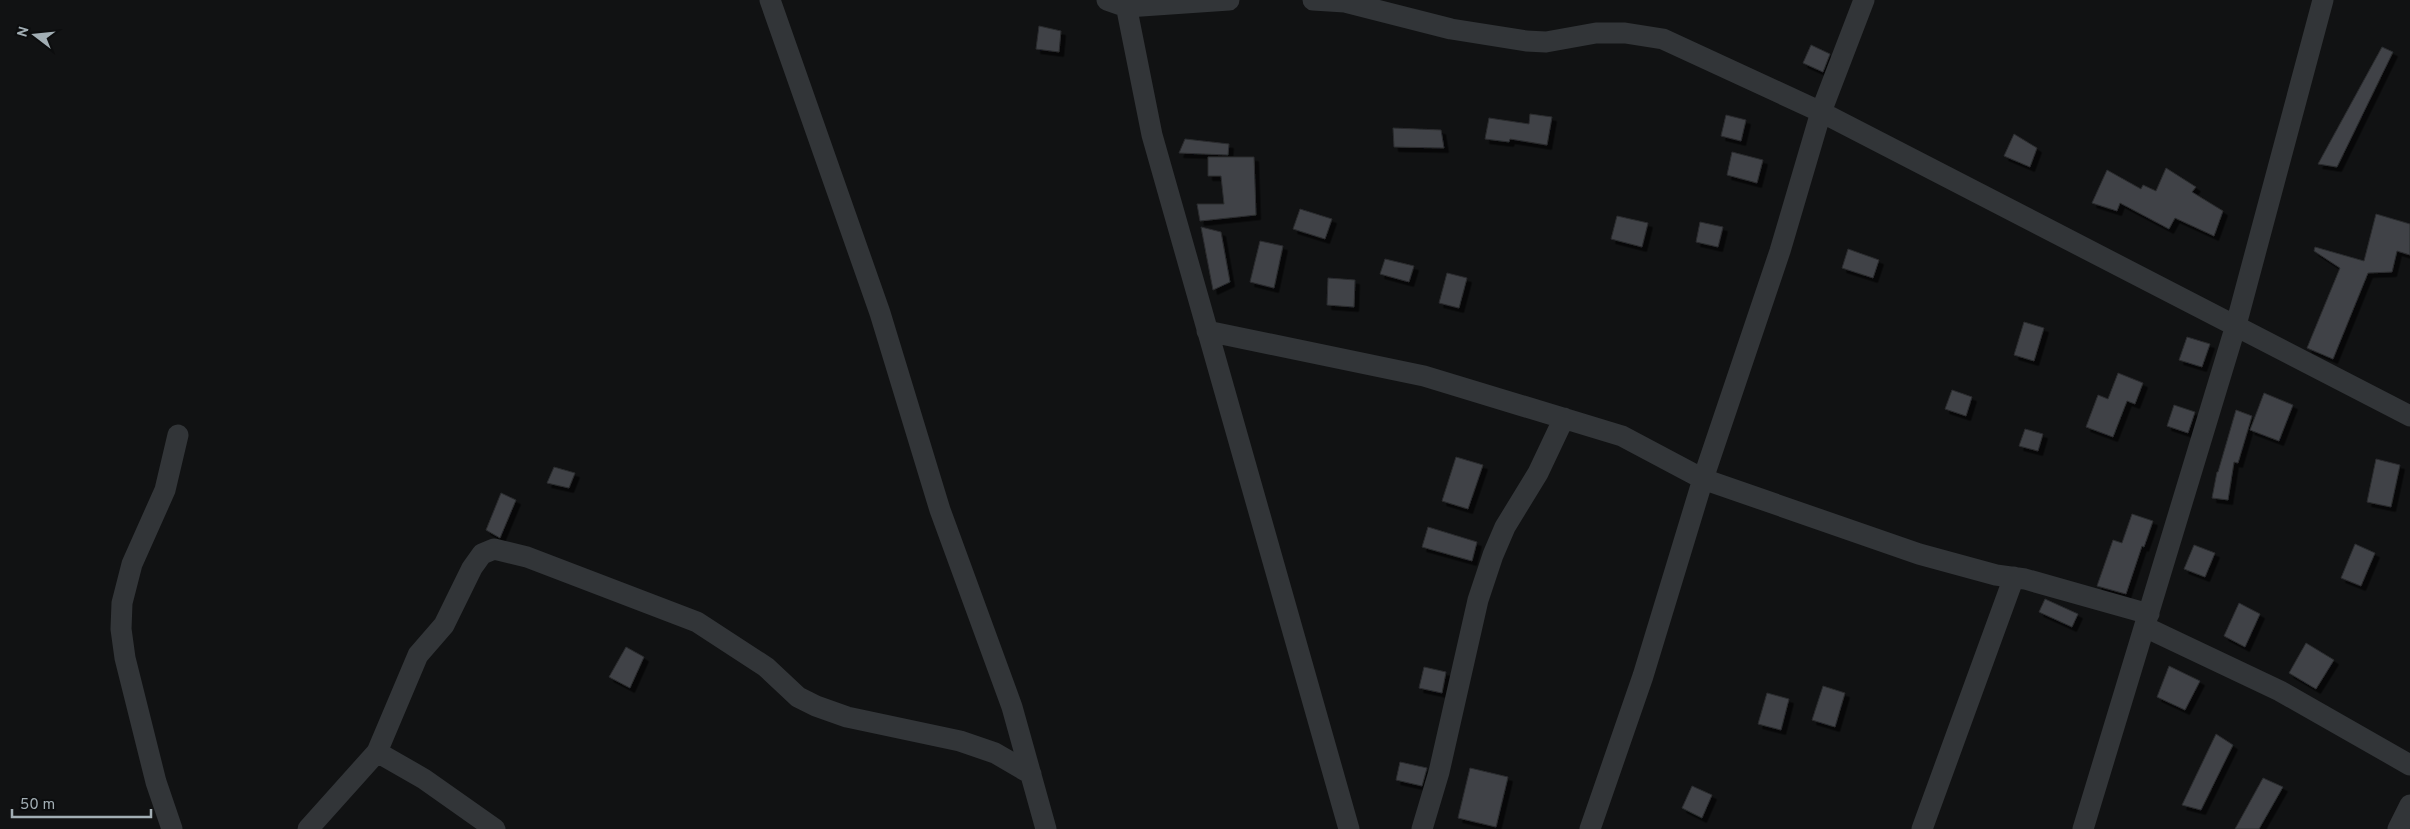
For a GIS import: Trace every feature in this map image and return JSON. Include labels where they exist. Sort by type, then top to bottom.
[{"type":"street","points":[[770,0],[880,313],[940,510],[1012,707],[1046,829]]},
{"type":"street","points":[[1229,0],[1120,2],[1152,134],[1349,829]]},
{"type":"street","points":[[1312,0],[1345,2],[1451,28],[1526,42],[1546,42],[1596,33],[1616,33],[1663,40],[1821,112],[2410,416]]},
{"type":"street","points":[[1590,829],[1643,676],[1703,479],[1780,252],[1821,112],[1864,0]]},
{"type":"street","points":[[2083,829],[2236,325],[2323,0]]},
{"type":"street","points":[[1207,331],[1424,376],[1564,418],[1622,436],[1703,479],[1919,554],[2014,577],[2147,621],[2280,691],[2410,765]]},
{"type":"street","points":[[1422,829],[1441,763],[1478,600],[1505,527],[1538,473],[1564,418]]},
{"type":"street","points":[[172,829],[156,782],[125,658],[121,629],[122,603],[132,564],[165,490],[178,435]]},
{"type":"street","points":[[308,829],[377,752],[418,655],[444,624],[472,568],[482,554],[494,549],[527,556],[696,622],[766,667],[798,697],[816,706],[847,717],[960,741],[995,753],[1031,774]]},
{"type":"street","points":[[1922,829],[2014,577]]},
{"type":"street","points":[[377,752],[424,780],[496,829]]},
{"type":"street","points":[[2398,829],[2410,805]]},
{"type":"building","points":[[1039,26],[1061,31],[1059,52],[1036,49]]},
{"type":"building","points":[[1811,45],[1830,54],[1823,72],[1803,63]]},
{"type":"building","points":[[2382,47],[2393,52],[2337,167],[2318,164]]},
{"type":"building","points":[[1530,114],[1552,117],[1547,145],[1510,139],[1509,142],[1485,139],[1489,118],[1529,124]]},
{"type":"building","points":[[1726,115],[1746,120],[1741,141],[1721,136]]},
{"type":"building","points":[[1393,128],[1441,130],[1444,148],[1394,147]]},
{"type":"building","points":[[2014,134],[2037,148],[2030,167],[2004,156]]},
{"type":"building","points":[[1185,139],[1229,144],[1228,155],[1179,153]]},
{"type":"building","points":[[1732,152],[1763,160],[1757,183],[1727,175]]},
{"type":"building","points":[[1208,157],[1254,157],[1256,215],[1200,221],[1197,204],[1224,204],[1221,176],[1208,176]]},
{"type":"building","points":[[2166,168],[2196,187],[2192,192],[2223,211],[2214,236],[2175,218],[2169,229],[2120,203],[2117,211],[2092,203],[2107,170],[2141,189],[2143,185],[2156,191]]},
{"type":"building","points":[[1300,209],[1332,219],[1325,239],[1293,229]]},
{"type":"building","points":[[2376,214],[2410,224],[2410,255],[2397,251],[2392,272],[2368,273],[2333,359],[2307,348],[2340,268],[2314,251],[2315,247],[2364,261]]},
{"type":"building","points":[[1617,216],[1648,223],[1642,247],[1611,239]]},
{"type":"building","points":[[1700,222],[1723,227],[1718,247],[1696,242]]},
{"type":"building","points":[[1201,227],[1221,232],[1230,282],[1213,290]]},
{"type":"building","points":[[1260,241],[1283,246],[1274,288],[1250,282]]},
{"type":"building","points":[[1848,249],[1879,260],[1873,278],[1842,268]]},
{"type":"building","points":[[1385,259],[1414,266],[1409,282],[1380,274]]},
{"type":"building","points":[[1447,273],[1467,278],[1459,308],[1439,303]]},
{"type":"building","points":[[1328,278],[1355,280],[1354,307],[1327,305]]},
{"type":"building","points":[[2024,322],[2044,328],[2034,361],[2014,355]]},
{"type":"building","points":[[2187,337],[2210,344],[2202,367],[2179,360]]},
{"type":"building","points":[[2118,373],[2143,383],[2135,404],[2127,401],[2113,437],[2086,427],[2098,395],[2108,399]]},
{"type":"building","points":[[1952,390],[1972,397],[1966,416],[1945,409]]},
{"type":"building","points":[[2264,393],[2293,405],[2279,441],[2250,430]]},
{"type":"building","points":[[2174,405],[2195,412],[2188,433],[2167,426]]},
{"type":"building","points":[[2236,410],[2252,416],[2238,463],[2234,462],[2228,500],[2212,498],[2217,472]]},
{"type":"building","points":[[2025,429],[2043,434],[2038,451],[2019,446]]},
{"type":"building","points":[[1456,457],[1483,465],[1468,509],[1442,501]]},
{"type":"building","points":[[2376,459],[2400,465],[2391,507],[2367,502]]},
{"type":"building","points":[[554,467],[575,473],[569,488],[547,483]]},
{"type":"building","points":[[501,493],[516,500],[500,538],[486,530]]},
{"type":"building","points":[[2132,514],[2153,521],[2144,547],[2142,546],[2126,594],[2097,586],[2113,540],[2122,543]]},
{"type":"building","points":[[1428,527],[1477,542],[1472,561],[1422,547]]},
{"type":"building","points":[[2355,544],[2375,553],[2361,586],[2341,578]]},
{"type":"building","points":[[2194,545],[2215,553],[2205,577],[2184,569]]},
{"type":"building","points":[[2045,599],[2078,614],[2072,627],[2039,612]]},
{"type":"building","points":[[2239,603],[2260,614],[2245,647],[2224,636]]},
{"type":"building","points":[[2306,643],[2334,660],[2316,689],[2289,673]]},
{"type":"building","points":[[626,647],[644,657],[630,688],[609,677]]},
{"type":"building","points":[[2169,666],[2200,681],[2185,710],[2157,697]]},
{"type":"building","points":[[1424,667],[1446,672],[1442,693],[1419,688]]},
{"type":"building","points":[[1823,686],[1845,693],[1835,727],[1812,720]]},
{"type":"building","points":[[1767,693],[1789,699],[1781,730],[1758,724]]},
{"type":"building","points":[[2216,734],[2233,745],[2201,810],[2182,805]]},
{"type":"building","points":[[1400,762],[1427,768],[1422,786],[1396,780]]},
{"type":"building","points":[[1470,768],[1508,777],[1496,827],[1458,818]]},
{"type":"building","points":[[2263,778],[2283,787],[2259,829],[2235,829]]},
{"type":"building","points":[[1692,786],[1712,795],[1702,818],[1682,808]]}]
